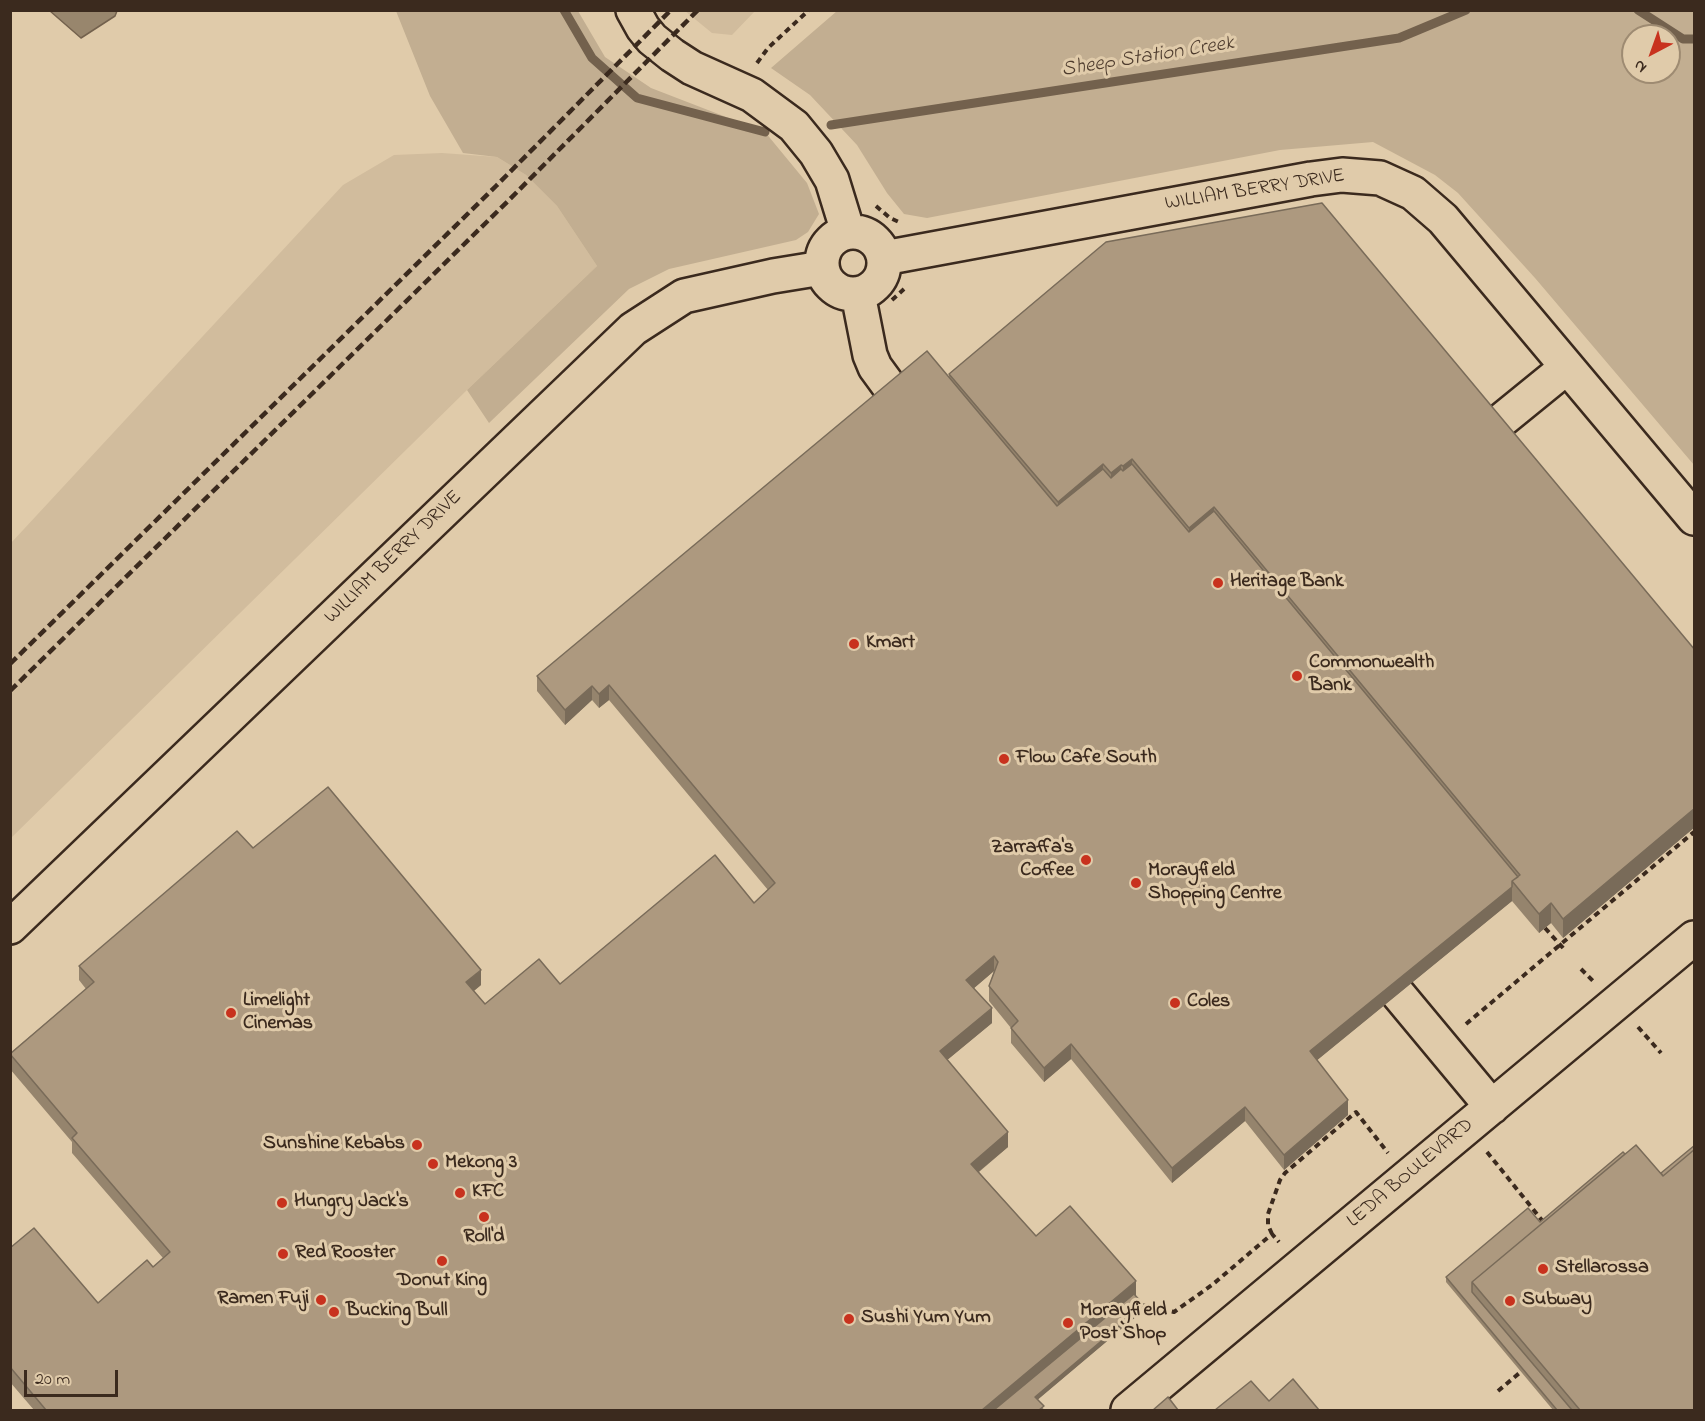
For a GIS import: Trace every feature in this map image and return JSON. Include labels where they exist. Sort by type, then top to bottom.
[{"type":"street","points":[[633,10],[652,39],[672,55],[692,68],[752,95],[794,126],[816,153],[832,180],[848,232]]},
{"type":"street","name":"WILLIAM BERRY DRIVE","points":[[884,258],[1311,179],[1342,175],[1380,178],[1413,193],[1443,219],[1695,518]]},
{"type":"street","points":[[848,232],[867,235],[881,249],[884,258],[884,268],[876,285],[858,294],[848,295],[831,285],[825,277],[821,258],[831,240],[848,232]]},
{"type":"street","name":"WILLIAM BERRY DRIVE","points":[[10,927],[633,329],[684,296],[773,276],[822,268]]},
{"type":"street","points":[[858,294],[870,356],[894,393]]},
{"type":"street","points":[[1492,428],[1567,367]]},
{"type":"street","name":"LEDA BOULEVARD","points":[[1128,1410],[1695,938]]},
{"type":"street","points":[[1398,994],[1492,1107]]},
{"type":"path","points":[[755,66],[768,48],[809,10]]},
{"type":"path","points":[[891,308],[892,300],[908,286]]},
{"type":"path","points":[[1462,1028],[1562,947],[1695,832]]},
{"type":"path","points":[[1545,928],[1562,947]]},
{"type":"path","points":[[1581,969],[1596,984]]},
{"type":"path","points":[[1634,1023],[1661,1053]]},
{"type":"path","points":[[1285,1244],[1278,1241],[1272,1234],[1268,1225],[1268,1214],[1276,1188],[1285,1173],[1356,1112],[1389,1154]]},
{"type":"path","points":[[1467,1128],[1548,1227]]},
{"type":"path","points":[[1139,1305],[1174,1312],[1212,1285],[1272,1234]]},
{"type":"path","points":[[1498,1391],[1526,1368]]},
{"type":"shaded area","points":[[50,11],[117,11],[115,16],[81,38]]},
{"type":"shaded area","points":[[396,11],[578,11],[605,57],[651,88],[765,132],[807,183],[819,214],[808,232],[796,240],[669,269],[629,289],[489,423],[467,390],[597,266],[557,206],[526,175],[497,157],[463,153],[430,96]]},
{"type":"shaded area","points":[[685,11],[755,11],[732,35],[712,33]]},
{"type":"shaded area","points":[[837,11],[1694,11],[1694,465],[1535,278],[1458,193],[1435,175],[1373,142],[1280,150],[927,218],[904,214],[887,193],[857,145],[810,95],[771,68]]},
{"type":"shaded area","points":[[442,153],[497,157],[526,175],[557,206],[597,266],[467,390],[11,838],[11,543],[343,185],[394,155]]},
{"type":"building","points":[[1322,203],[1695,650],[1695,808],[1563,919],[1551,903],[1539,914],[1512,881],[1520,875],[1214,507],[1189,528],[1132,459],[1111,473],[1103,464],[1058,502],[949,374],[1106,242]]},
{"type":"building","name":"Morayfield Shopping Centre","points":[[927,351],[1057,506],[1103,469],[1111,478],[1121,469],[1123,471],[1132,464],[1189,532],[1214,511],[1518,877],[1512,881],[1512,887],[1310,1051],[1348,1100],[1284,1155],[1245,1107],[1172,1168],[1071,1044],[1044,1068],[1011,1028],[1018,1021],[989,986],[998,962],[994,956],[966,980],[992,1008],[940,1051],[1008,1132],[971,1164],[1036,1236],[1070,1206],[1136,1281],[982,1410],[46,1410],[10,1367],[10,1248],[34,1228],[98,1303],[147,1260],[153,1267],[170,1252],[72,1138],[77,1133],[10,1054],[94,982],[79,966],[237,831],[253,848],[328,787],[481,970],[466,982],[485,1004],[539,959],[560,984],[715,855],[754,903],[775,883],[609,685],[599,694],[592,686],[565,710],[537,676]]},
{"type":"building","points":[[1636,1145],[1663,1176],[1695,1149],[1695,1410],[1580,1410],[1472,1282]]},
{"type":"building","points":[[1695,1145],[1695,1149],[1663,1176],[1661,1173]]},
{"type":"building","points":[[1623,1152],[1625,1154],[1472,1282],[1472,1292],[1572,1410],[1557,1410],[1446,1277],[1528,1208],[1540,1222]]},
{"type":"building","points":[[1134,1294],[1144,1305],[1035,1397],[1044,1406],[1039,1410],[994,1410]]},
{"type":"building","points":[[1293,1379],[1319,1410],[1215,1410],[1251,1381],[1269,1401]]},
{"type":"building","points":[[1168,1397],[1178,1410],[1153,1410]]},
{"type":"waterway","name":"Sheep Station Creek","points":[[564,10],[592,58],[637,98],[765,132]]},
{"type":"waterway","name":"Sheep Station Creek","points":[[831,125],[1399,38],[1466,10]]},
{"type":"waterway","name":"Sheep Station Creek","points":[[1638,10],[1683,39],[1694,39]]},
{"type":"railway","points":[[10,664],[496,186],[671,10]]},
{"type":"railway","points":[[10,691],[508,201],[698,10]]},
{"type":"place","name":"Heritage Bank","points":[[1218,583]]},
{"type":"place","name":"Kmart","points":[[854,644]]},
{"type":"place","name":"Commonwealth Bank","points":[[1297,676]]},
{"type":"place","name":"Flow Cafe South","points":[[1004,759]]},
{"type":"place","name":"Zarraffa's Coffee","points":[[1086,860]]},
{"type":"place","name":"Morayfield Shopping Centre","points":[[1136,883]]},
{"type":"place","name":"Coles","points":[[1175,1003]]},
{"type":"place","name":"Limelight Cinemas","points":[[231,1013]]},
{"type":"place","name":"Sunshine Kebabs","points":[[417,1145]]},
{"type":"place","name":"Mekong 3","points":[[433,1164]]},
{"type":"place","name":"KFC","points":[[460,1193]]},
{"type":"place","name":"Hungry Jack's","points":[[282,1203]]},
{"type":"place","name":"Roll'd","points":[[484,1217]]},
{"type":"place","name":"Red Rooster","points":[[283,1254]]},
{"type":"place","name":"Donut King","points":[[442,1261]]},
{"type":"place","name":"Stellarossa","points":[[1543,1269]]},
{"type":"place","name":"Ramen Fuji","points":[[321,1300]]},
{"type":"place","name":"Subway","points":[[1510,1301]]},
{"type":"place","name":"Bucking Bull","points":[[334,1312]]},
{"type":"place","name":"Sushi Yum Yum","points":[[849,1319]]},
{"type":"place","name":"Morayfield Post Shop","points":[[1068,1323]]}]
